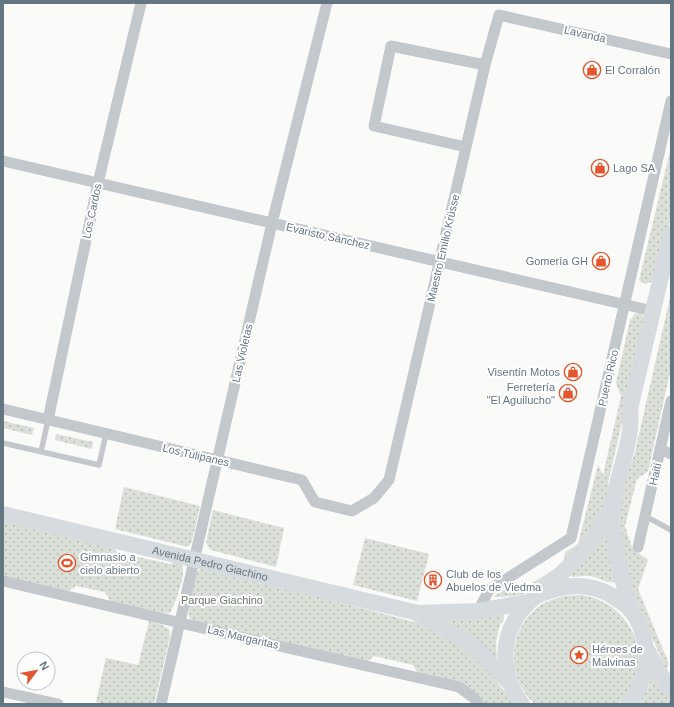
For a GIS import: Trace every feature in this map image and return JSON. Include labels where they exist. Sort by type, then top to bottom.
[{"type":"main road","points":[[632,423],[630,409],[671,234]]},
{"type":"main road","points":[[671,276],[639,412],[632,423],[614,502],[614,542],[618,566],[631,610],[641,629],[647,650],[671,688]]},
{"type":"main road","points":[[522,704],[509,682],[505,658],[506,637],[520,613],[566,569],[582,550],[597,531],[614,502]]},
{"type":"main road","name":"Avenida Pedro Giachino","points":[[3,514],[418,613],[478,611],[535,598],[564,586],[589,586],[610,594],[631,610]]},
{"type":"main road","name":"Avenida Pedro Giachino","points":[[418,613],[463,639],[479,652],[509,682]]},
{"type":"main road","points":[[628,704],[636,696],[645,673],[647,650]]},
{"type":"street","name":"Los Cardos","points":[[48,420],[98,183],[141,3]]},
{"type":"street","name":"Las Violetas","points":[[161,704],[272,223],[327,3]]},
{"type":"street","name":"Lavanda","points":[[499,15],[671,54]]},
{"type":"street","name":"Maestro Emilio Krüsse","points":[[374,498],[388,480],[485,65],[499,15]]},
{"type":"street","points":[[466,147],[374,126],[391,46],[485,65]]},
{"type":"street","name":"Puerto Rico","points":[[478,611],[489,590],[571,538],[671,101]]},
{"type":"street","name":"Evaristo Sánchez","points":[[3,161],[653,311]]},
{"type":"street","name":"Haití","points":[[638,546],[671,401]]},
{"type":"street","name":"Los Tulipanes","points":[[3,409],[302,480],[315,502],[352,511],[374,498]]},
{"type":"street","points":[[660,449],[671,454]]},
{"type":"street","name":"Las Margaritas","points":[[3,581],[459,687],[474,698],[478,704]]},
{"type":"street","points":[[3,692],[58,704]]},
{"type":"lane","points":[[41,452],[48,420]]},
{"type":"lane","points":[[3,443],[99,465],[106,434]]},
{"type":"lane","points":[[645,516],[671,530]]},
{"type":"green space","points":[[671,147],[671,216],[659,267],[653,281],[645,284],[639,280]]},
{"type":"green space","points":[[671,293],[671,368],[648,471],[637,479],[625,526],[632,548],[648,560],[638,589],[669,664],[666,669],[640,610],[623,563],[620,542],[621,494],[635,452]]},
{"type":"green space","points":[[640,313],[644,317],[645,323],[608,483],[610,495],[600,517],[581,545],[549,581],[535,590],[523,594],[493,597],[516,582],[516,593],[563,564],[565,552],[578,544],[598,465],[603,475],[621,396],[616,383],[630,320],[635,314]]},
{"type":"green space","points":[[3,421],[34,428],[32,435],[3,428]]},
{"type":"green space","points":[[56,434],[93,442],[92,449],[55,440]]},
{"type":"green space","points":[[124,487],[200,506],[192,541],[189,546],[115,529]]},
{"type":"green space","points":[[213,510],[284,528],[276,567],[211,550],[206,542]]},
{"type":"green space","name":"Parque Giachino","points":[[3,519],[112,545],[118,553],[171,564],[177,560],[182,567],[183,574],[179,592],[170,613],[162,613],[110,601],[105,592],[76,586],[68,591],[3,576]]},
{"type":"green space","points":[[607,523],[615,582],[609,582],[589,576],[572,577],[569,574]]},
{"type":"green space","points":[[365,538],[429,554],[417,601],[353,585]]},
{"type":"green space","name":"Parque Giachino","points":[[209,568],[418,623],[457,644],[475,658],[493,676],[512,704],[484,704],[481,699],[418,673],[413,665],[374,656],[367,662],[194,622],[189,617],[188,608],[195,575],[200,569]]},
{"type":"green space","points":[[584,595],[610,606],[628,624],[634,635],[638,647],[639,659],[637,672],[634,681],[618,704],[535,704],[525,693],[518,680],[514,666],[514,651],[517,637],[523,624],[532,613],[544,603],[565,596]]},
{"type":"green space","points":[[504,615],[504,619],[499,627],[496,643],[497,657],[495,659],[446,620],[475,619]]},
{"type":"green space","points":[[149,621],[160,624],[169,629],[170,637],[154,704],[105,704],[96,702],[106,658],[138,665]]},
{"type":"green space","points":[[653,673],[671,696],[671,704],[639,704],[649,686]]},
{"type":"place","name":"El Corralón","points":[[592,70]]},
{"type":"place","name":"Lago SA","points":[[600,168]]},
{"type":"place","name":"Gomería GH","points":[[601,261]]},
{"type":"place","name":"Visentín Motos","points":[[573,372]]},
{"type":"place","name":"Ferretería \"El Aguilucho\"","points":[[568,393]]},
{"type":"place","name":"Gimnasio a cielo abierto","points":[[67,563]]},
{"type":"place","name":"Club de los Abuelos de Viedma","points":[[433,580]]},
{"type":"place","name":"Héroes de Malvinas","points":[[579,655]]}]
